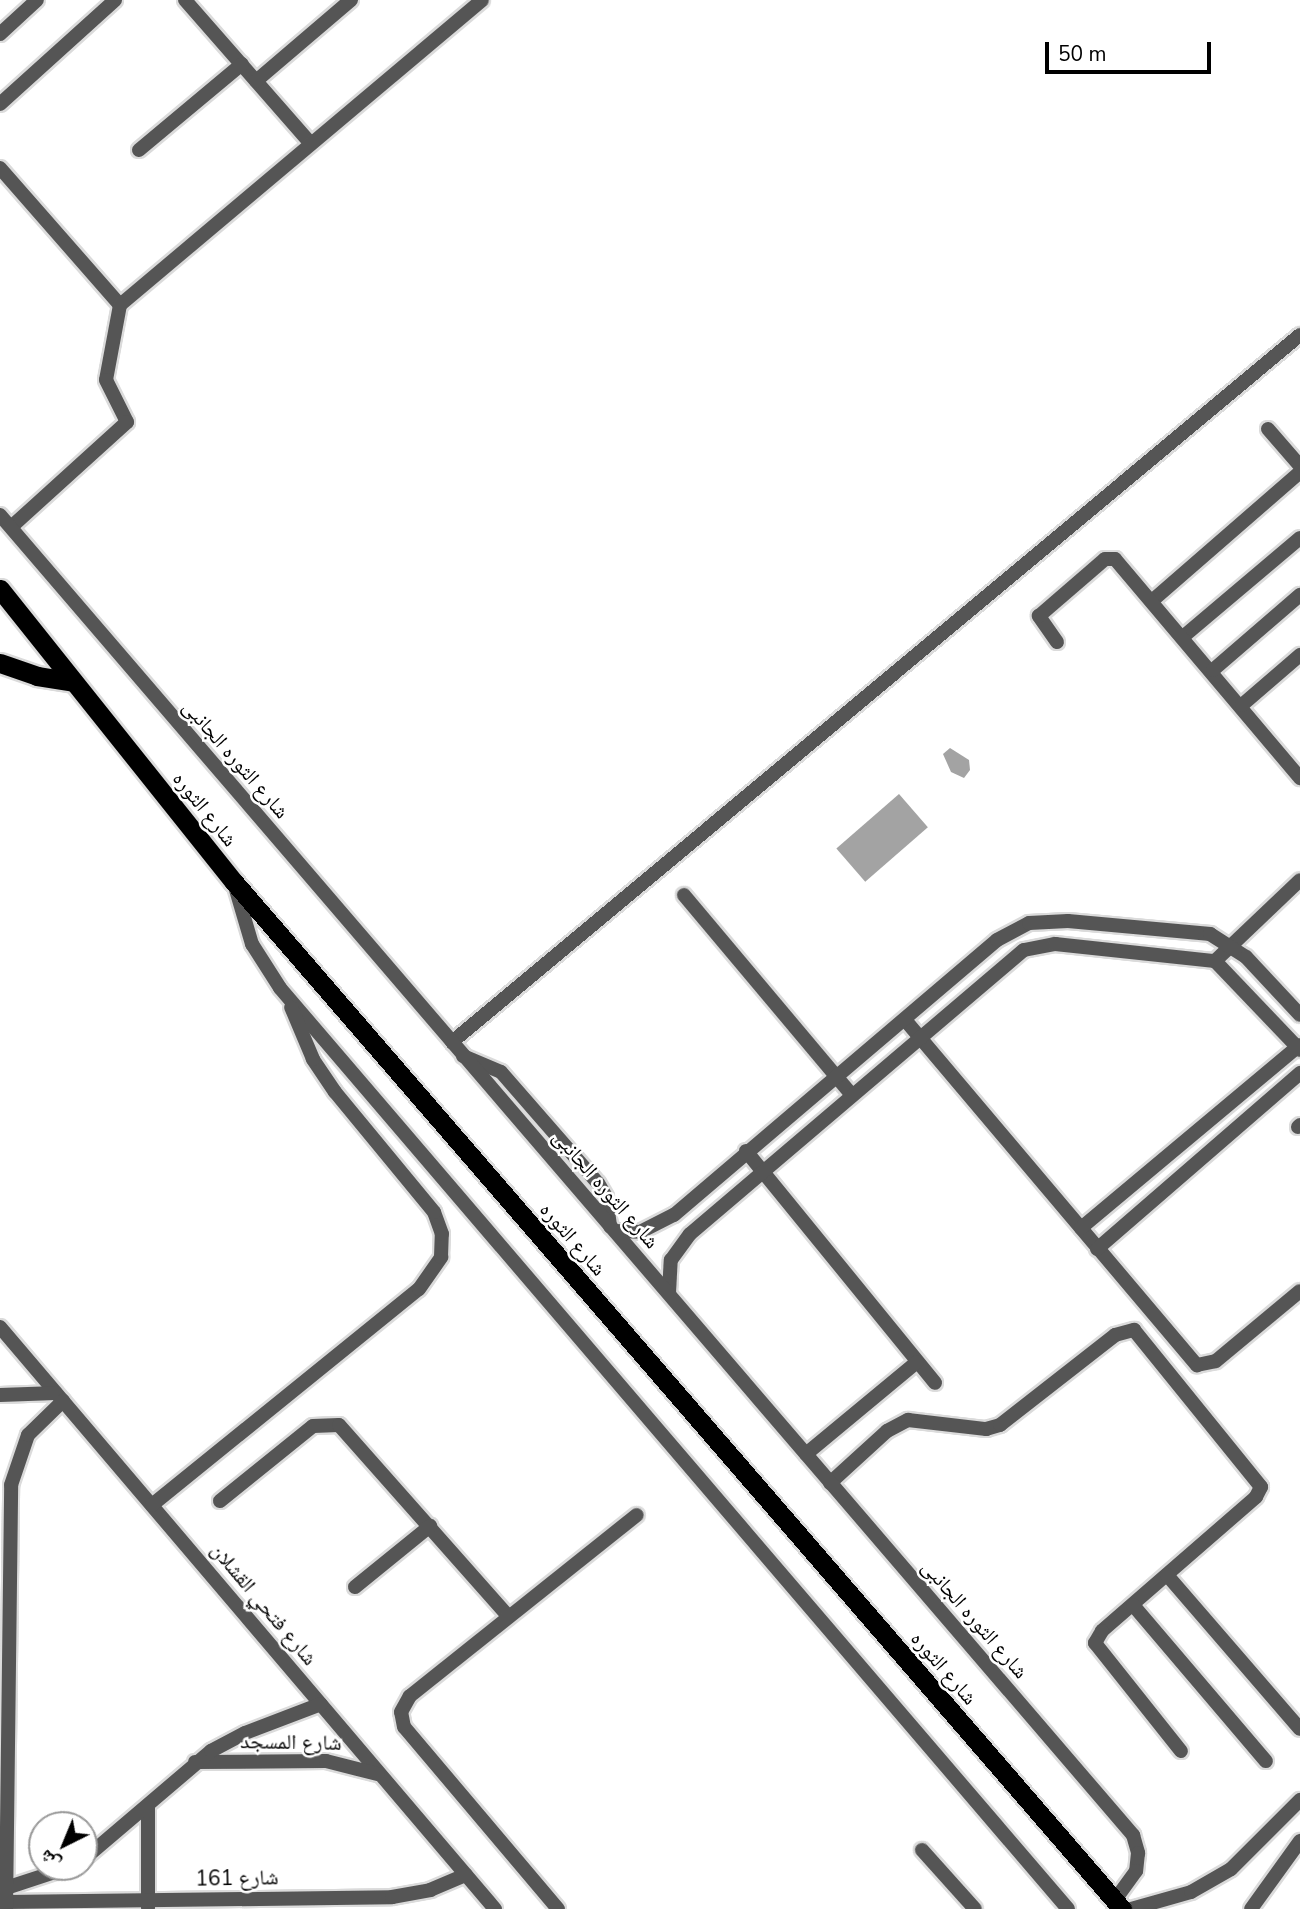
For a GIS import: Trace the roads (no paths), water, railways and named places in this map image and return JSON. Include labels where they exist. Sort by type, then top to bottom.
[{"type":"highway","name":"شارع الثوره","points":[[0,589],[234,882],[1123,1906]]},
{"type":"highway","points":[[0,663],[37,676],[74,682]]},
{"type":"street","points":[[0,34],[37,0]]},
{"type":"street","points":[[0,104],[115,0]]},
{"type":"street","points":[[185,0],[311,144]]},
{"type":"street","points":[[256,81],[351,0]]},
{"type":"street","points":[[11,527],[126,425],[106,380],[120,305],[482,0]]},
{"type":"street","points":[[139,150],[242,64]]},
{"type":"street","points":[[0,168],[120,305]]},
{"type":"street","points":[[452,1042],[1300,335]]},
{"type":"street","points":[[1268,429],[1300,466]]},
{"type":"street","points":[[1153,600],[1300,472]]},
{"type":"street","name":"شارع الثوره الجانبى","points":[[0,515],[1133,1835],[1138,1853],[1136,1871],[1123,1906]]},
{"type":"street","points":[[1184,636],[1300,538]]},
{"type":"street","points":[[1057,642],[1037,618],[1105,559],[1115,559],[1213,670],[1300,778]]},
{"type":"street","points":[[1213,670],[1300,595]]},
{"type":"street","points":[[1242,705],[1300,654]]},
{"type":"street","points":[[1215,961],[1300,880]]},
{"type":"street","points":[[234,882],[252,944],[287,997],[1068,1909]]},
{"type":"street","points":[[684,895],[852,1095]]},
{"type":"street","points":[[612,1229],[640,1232],[665,1221],[746,1151],[906,1021],[997,940],[1029,923],[1187,930],[1232,944],[1300,1015]]},
{"type":"street","points":[[669,1293],[671,1260],[682,1242],[1011,960],[1038,946],[1215,961],[1299,1047],[1081,1228]]},
{"type":"street","points":[[152,1505],[419,1289],[441,1257],[442,1234],[434,1212],[324,1075],[287,997]]},
{"type":"street","points":[[906,1021],[1191,1360],[1203,1367],[1216,1361],[1300,1291]]},
{"type":"street","points":[[1097,1248],[1300,1073]]},
{"type":"street","points":[[746,1151],[935,1383]]},
{"type":"street","points":[[665,1221],[682,1242]]},
{"type":"street","name":"شارع فتحي القشلان","points":[[0,1327],[495,1909]]},
{"type":"street","points":[[830,1483],[887,1431],[908,1420],[986,1429],[1000,1425],[1128,1328],[1141,1337],[1261,1487],[1256,1497],[1133,1605],[1095,1643],[1181,1751]]},
{"type":"street","points":[[806,1454],[917,1362]]},
{"type":"street","points":[[0,1395],[59,1397]]},
{"type":"street","points":[[43,1881],[6,1900],[3,1851],[5,1485],[28,1435],[59,1397]]},
{"type":"street","points":[[220,1501],[313,1426],[330,1423],[346,1429],[509,1617]]},
{"type":"street","points":[[558,1909],[402,1720],[410,1696],[637,1515]]},
{"type":"street","points":[[355,1587],[430,1526]]},
{"type":"street","points":[[1167,1575],[1300,1729]]},
{"type":"street","points":[[1133,1605],[1266,1761]]},
{"type":"street","name":"شارع المسجد","points":[[98,1848],[148,1807],[195,1762],[236,1737],[321,1704]]},
{"type":"street","name":"شارع المسجد","points":[[195,1762],[326,1761],[352,1765],[383,1777]]},
{"type":"street","points":[[1123,1906],[1191,1892],[1231,1869],[1300,1800]]},
{"type":"street","points":[[148,1807],[148,1905]]},
{"type":"street","points":[[1251,1909],[1300,1841]]},
{"type":"street","points":[[922,1850],[975,1909]]},
{"type":"street","name":"شارع 161","points":[[6,1900],[148,1905],[392,1897],[430,1890],[466,1875]]}]
